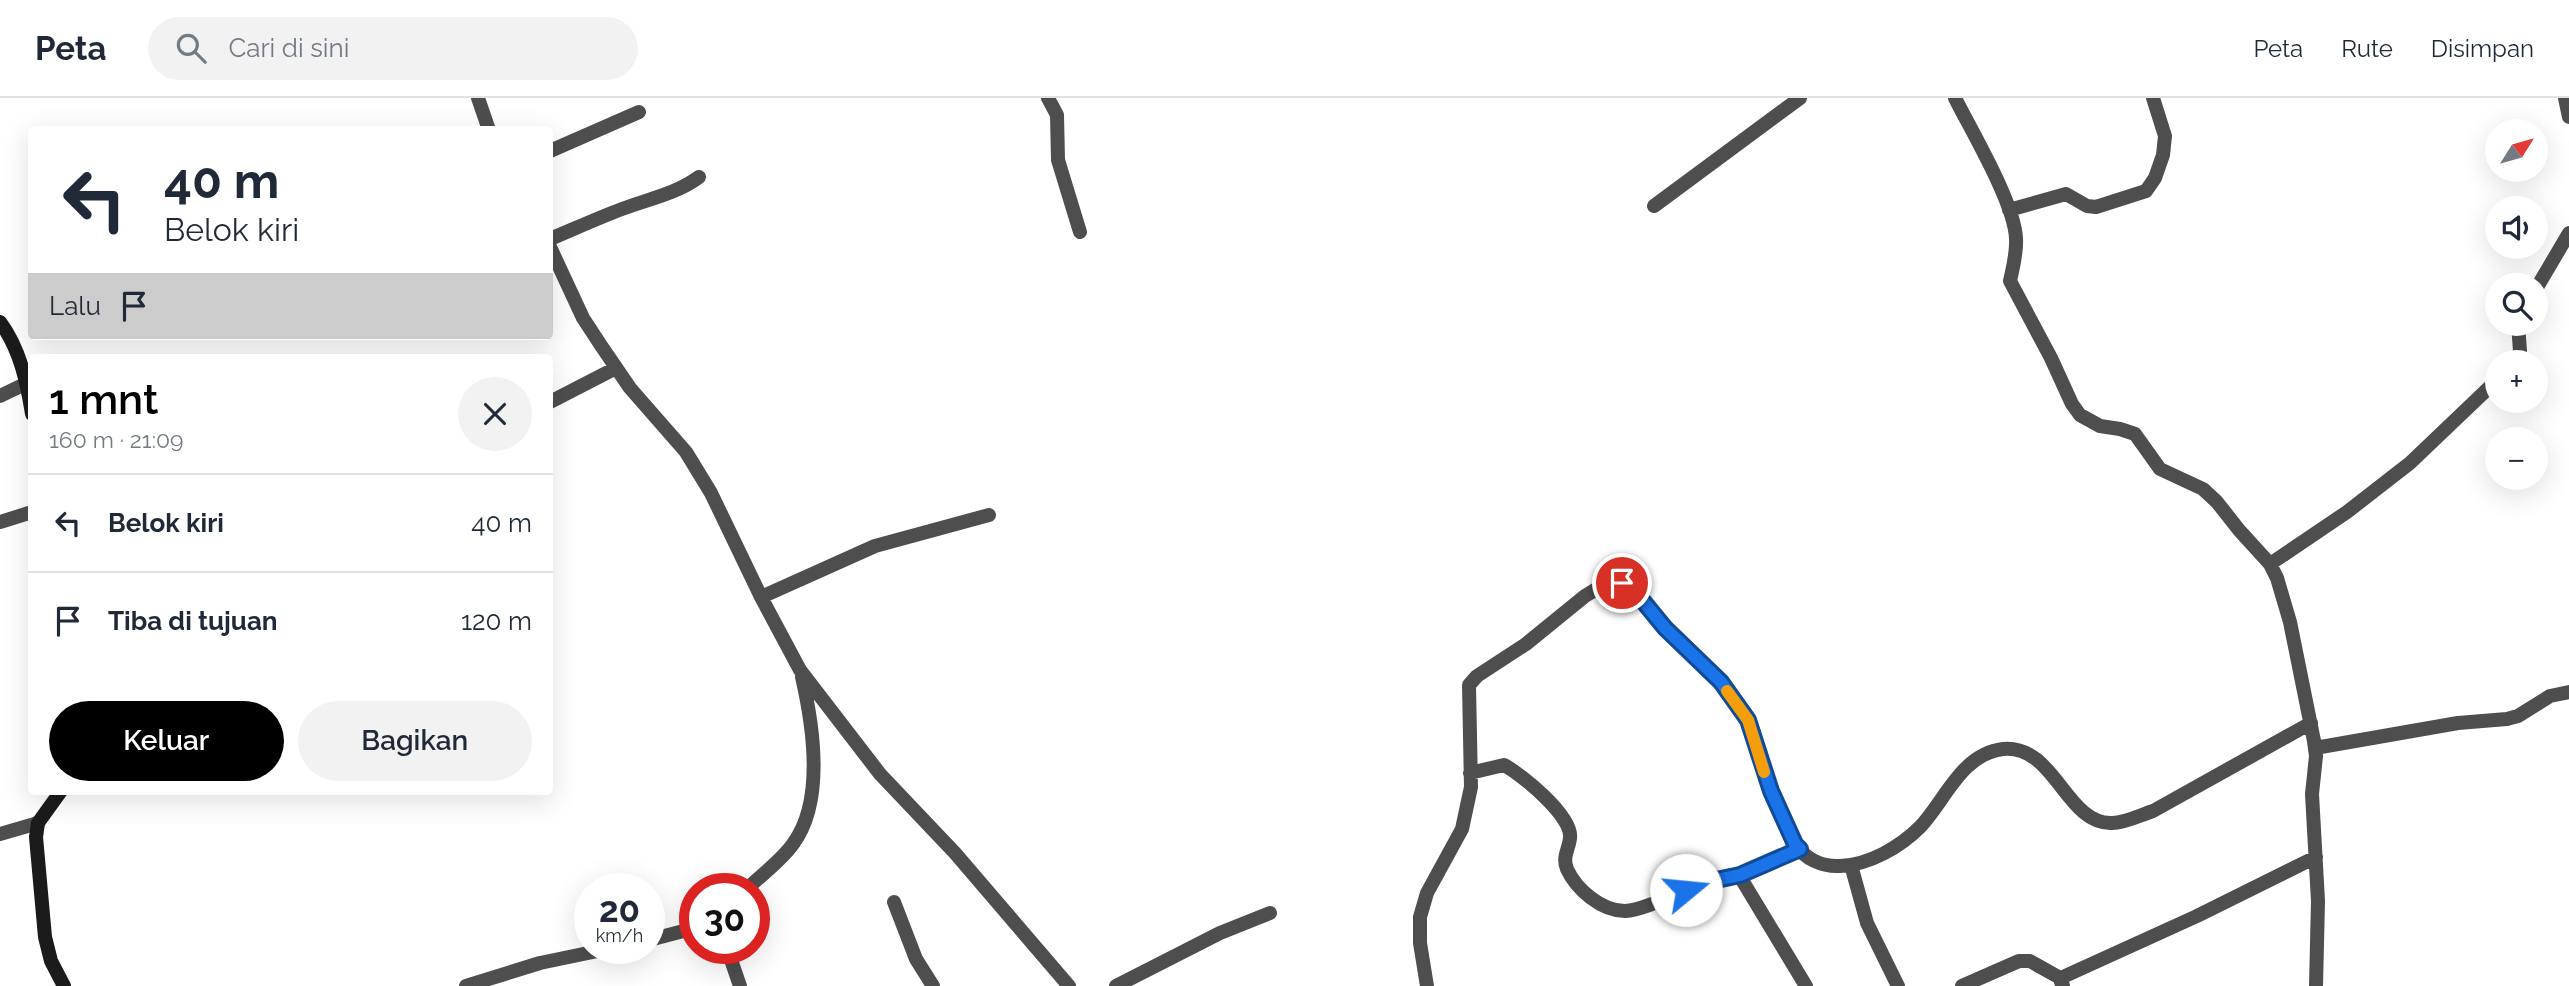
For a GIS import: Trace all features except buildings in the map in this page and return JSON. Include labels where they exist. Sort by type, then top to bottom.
[{"type":"street","points":[[478,98],[488,126]]},
{"type":"street","points":[[1048,98],[1057,114],[1058,160],[1080,232]]},
{"type":"street","points":[[1654,206],[1800,98]]},
{"type":"street","points":[[1955,98],[2009,210],[2016,235],[2015,259],[2010,281],[2072,404],[2080,415],[2100,426],[2135,434],[2160,469],[2203,489],[2270,564],[2283,595],[2315,748],[2312,794],[2316,857],[2316,986]]},
{"type":"street","points":[[2009,210],[2066,194],[2087,206],[2096,207],[2146,191],[2155,178],[2163,155],[2165,136],[2153,98]]},
{"type":"street","points":[[2565,98],[2569,117]]},
{"type":"street","points":[[553,150],[639,112]]},
{"type":"street","points":[[553,238],[685,187],[699,177]]},
{"type":"street","points":[[2545,273],[2569,233]]},
{"type":"street","points":[[553,253],[583,318],[656,421],[686,453],[711,493],[800,670],[880,774],[955,852],[1069,986]]},
{"type":"street","points":[[0,322],[14,344],[28,389]]},
{"type":"street","points":[[553,400],[616,368]]},
{"type":"street","points":[[0,396],[27,383]]},
{"type":"street","points":[[2270,564],[2347,512],[2410,463],[2485,391]]},
{"type":"street","points":[[0,522],[28,513]]},
{"type":"street","points":[[761,597],[875,546],[989,515]]},
{"type":"street","points":[[1427,986],[1420,943],[1420,917],[1427,893],[1462,829],[1471,787],[1469,685],[1477,676],[1526,644],[1585,596],[1603,585],[1622,583],[1638,595],[1665,628],[1721,682],[1748,720],[1771,791],[1795,844],[1818,864],[1851,865],[1872,859],[1906,840],[1921,826],[1965,768],[1979,758],[1999,750],[2012,748],[2042,764],[2081,811],[2110,824],[2153,811],[2311,723]]},
{"type":"street","points":[[763,873],[793,844],[806,819],[812,784],[813,748],[809,708],[800,670]]},
{"type":"street","points":[[2315,748],[2458,723],[2507,719],[2518,716],[2550,696],[2569,692]]},
{"type":"street","points":[[1470,772],[1504,765],[1514,770],[1554,807],[1569,829],[1565,862],[1568,872],[1581,890],[1602,905],[1624,911],[1707,882],[1740,875],[1800,849]]},
{"type":"street","points":[[58,795],[38,823],[36,837],[45,937],[51,961],[64,986]]},
{"type":"street","points":[[0,834],[38,823]]},
{"type":"street","points":[[1962,986],[2019,961],[2030,961],[2062,983],[2316,857]]},
{"type":"street","points":[[1851,865],[1867,923],[1898,986]]},
{"type":"street","points":[[1740,875],[1806,986]]},
{"type":"street","points":[[894,902],[916,959],[933,986]]},
{"type":"street","points":[[1116,986],[1220,933],[1270,914]]},
{"type":"street","points":[[466,986],[540,963],[574,956]]},
{"type":"street","points":[[732,964],[740,986]]},
{"type":"slow traffic","points":[[1727,691],[1748,720],[1764,772]]},
{"type":"route","points":[[1622,583],[1638,595],[1665,628],[1721,682],[1748,720],[1771,791],[1795,844],[1800,849],[1740,875],[1686,890]]}]
